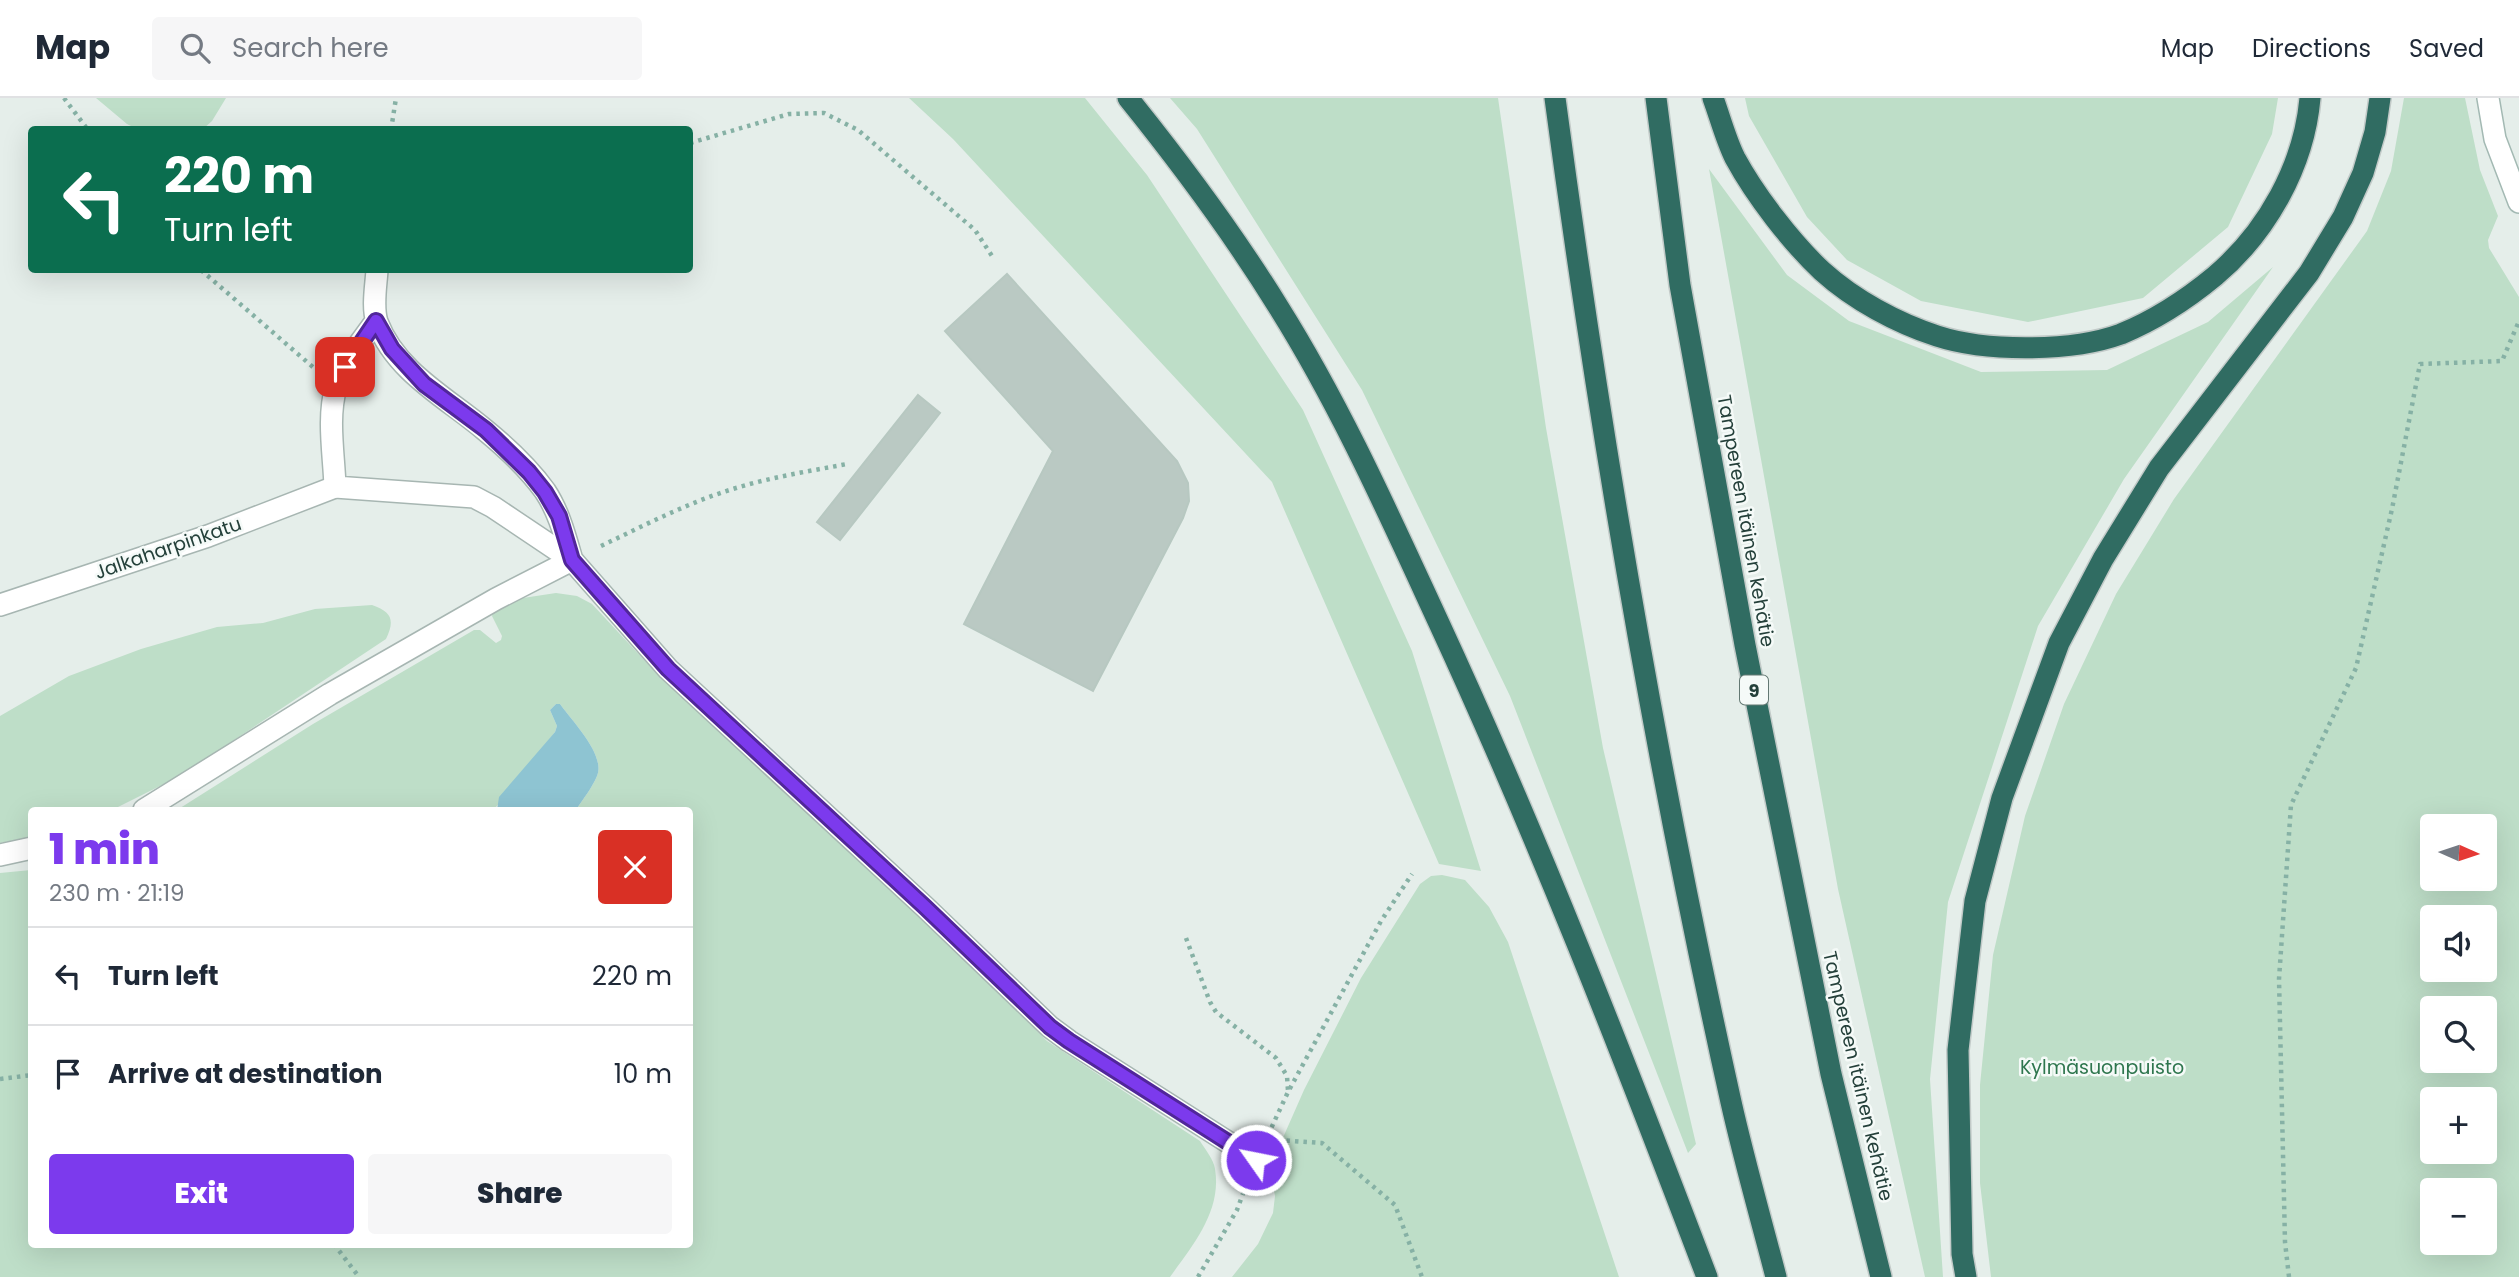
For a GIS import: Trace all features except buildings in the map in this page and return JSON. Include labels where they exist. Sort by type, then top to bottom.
[{"type":"highway","points":[[1128,98],[1186,170],[1279,308],[1368,469],[1500,755],[1707,1277]]},
{"type":"highway","points":[[1555,98],[1575,246],[1644,675],[1731,1103],[1776,1277]]},
{"type":"highway","name":"Tampereen itäinen kehätie","points":[[1656,98],[1680,285],[1745,645],[1831,1073],[1881,1277]]},
{"type":"highway","points":[[1713,98],[1734,156],[1755,191],[1823,271],[1861,299],[1901,322],[1940,337],[1985,345],[2035,348],[2075,345],[2119,335],[2163,314],[2236,258],[2271,213],[2298,153],[2309,117],[2310,98]]},
{"type":"highway","points":[[1966,1277],[1962,1254],[1958,1050],[1975,901],[2002,798],[2059,643],[2103,559],[2159,468],[2309,273],[2343,216],[2363,173],[2375,132],[2380,98]]},
{"type":"street","points":[[2488,98],[2495,139],[2519,202]]},
{"type":"street","points":[[377,273],[376,321],[392,349],[424,384],[486,430],[529,472],[559,516],[572,560]]},
{"type":"street","points":[[376,321],[345,367],[336,387],[333,413],[335,487],[474,497],[572,560],[668,669],[1050,1027],[1256,1160]]},
{"type":"street","name":"Jalkaharpinkatu","points":[[0,605],[208,536],[335,487]]},
{"type":"street","points":[[149,807],[330,694],[496,599],[572,560]]},
{"type":"street","points":[[0,855],[28,849]]},
{"type":"path","points":[[64,98],[85,126]]},
{"type":"path","points":[[392,126],[396,98]]},
{"type":"path","points":[[693,142],[789,114],[824,113],[858,130],[975,230],[994,259]]},
{"type":"path","points":[[204,273],[336,387]]},
{"type":"path","points":[[2289,1277],[2284,1242],[2279,979],[2291,804],[2356,668],[2392,509],[2420,364],[2502,361],[2519,321]]},
{"type":"path","points":[[572,560],[667,514],[733,489],[781,476],[847,464]]},
{"type":"path","points":[[1412,874],[1381,921],[1266,1139],[1322,1143],[1395,1205],[1422,1277]]},
{"type":"path","points":[[1186,938],[1216,1012],[1276,1058],[1287,1076],[1289,1092]]},
{"type":"path","points":[[0,1079],[28,1076]]},
{"type":"path","points":[[1198,1277],[1237,1210],[1256,1160]]},
{"type":"path","points":[[337,1248],[359,1277]]},
{"type":"green space","points":[[96,98],[226,98],[206,126],[127,124]]},
{"type":"green space","points":[[909,98],[1085,98],[1147,175],[1303,410],[1412,651],[1481,871],[1439,864],[1272,482],[953,139]]},
{"type":"green space","points":[[1170,98],[1498,98],[1546,428],[1603,748],[1696,1144],[1688,1153],[1510,696],[1362,390],[1197,129]]},
{"type":"green space","points":[[1745,98],[2278,98],[2272,134],[2228,227],[2143,298],[2028,322],[1921,301],[1847,260],[1807,217],[1749,116]]},
{"type":"green space","name":"Kylmäsuonpuisto","points":[[2404,98],[2465,98],[2480,170],[2498,216],[2488,240],[2489,248],[2519,297],[2519,1277],[1991,1277],[1980,1183],[1980,1085],[1993,955],[2025,816],[2064,704],[2116,594],[2174,499],[2367,231],[2391,171]]},
{"type":"green space","points":[[1709,169],[1787,275],[1849,321],[1981,372],[2107,370],[2208,322],[2273,267],[2124,479],[2038,626],[1948,902],[1930,1079],[1943,1277],[1925,1277],[1838,889]]},
{"type":"green space","points":[[556,593],[577,596],[592,604],[660,677],[903,899],[1047,1041],[1200,1141],[1214,1166],[1214,1199],[1204,1227],[1170,1277],[0,1277],[0,873],[28,870],[28,1248],[693,1248],[693,807],[578,807],[597,776],[597,758],[586,738],[560,704],[556,704],[550,710],[557,726],[555,732],[496,807],[182,807],[313,724],[474,630],[480,630],[496,643],[501,640],[502,636],[492,616],[495,608],[523,598]]},
{"type":"green space","points":[[372,605],[388,614],[390,627],[386,639],[180,776],[117,807],[28,807],[28,838],[0,843],[0,716],[69,676],[141,649],[217,627],[263,623],[315,609]]},
{"type":"green space","points":[[1442,875],[1465,880],[1489,907],[1508,942],[1619,1277],[1232,1277],[1258,1244],[1273,1213],[1275,1196],[1271,1173],[1274,1158],[1304,1090],[1361,978],[1420,884],[1431,876]]},
{"type":"water","points":[[560,704],[592,748],[598,768],[593,785],[578,807],[497,807],[499,797],[555,732],[557,726],[550,710]]},
{"type":"route","points":[[345,367],[376,321],[392,349],[424,384],[486,430],[529,472],[559,516],[572,560],[668,669],[1050,1027],[1256,1160]]}]
